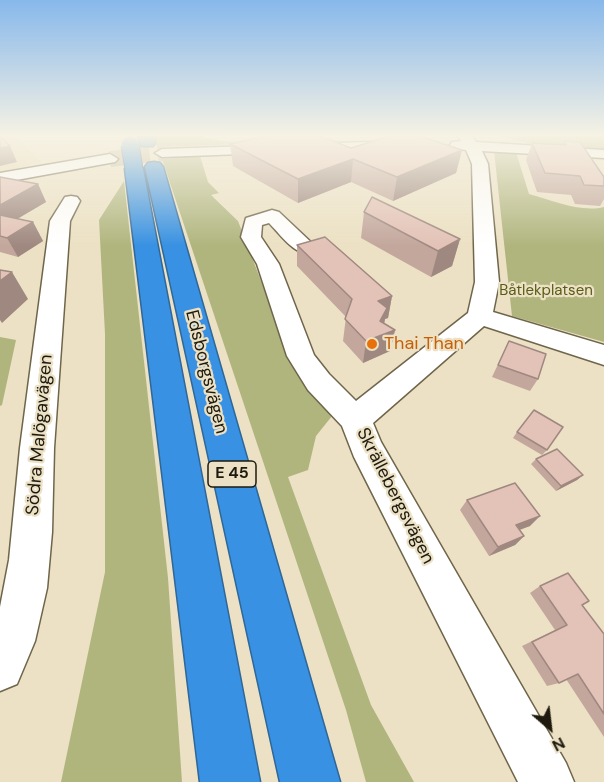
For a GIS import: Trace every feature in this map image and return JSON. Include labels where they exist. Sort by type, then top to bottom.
[{"type":"highway","name":"Edsborgsvägen","points":[[142,172],[196,575],[230,782]]},
{"type":"highway","name":"Edsborgsvägen","points":[[145,172],[310,782]]},
{"type":"street","points":[[0,178],[28,172]]},
{"type":"street","points":[[481,172],[487,282],[480,316],[604,355]]},
{"type":"street","name":"Södra Malögavägen","points":[[0,667],[14,638],[26,593],[37,450],[60,221],[71,201]]},
{"type":"street","points":[[307,249],[272,216],[253,222],[251,237],[260,248],[272,276],[301,356],[323,388],[356,419]]},
{"type":"street","name":"Skrällebergsvägen","points":[[480,316],[356,419],[366,447],[547,782]]},
{"type":"green space","points":[[167,172],[205,172],[208,182],[219,193],[211,195],[238,221],[284,341],[336,411],[316,436],[308,470],[288,477],[371,705],[414,782],[366,782],[346,710]]},
{"type":"green space","name":"Båtlekplatsen","points":[[496,172],[522,172],[529,194],[576,207],[604,207],[604,342],[512,316]]},
{"type":"green space","points":[[124,181],[168,578],[182,782],[61,782],[105,572],[105,334],[99,220]]},
{"type":"green space","points":[[0,337],[16,340],[0,406]]},
{"type":"building","points":[[285,172],[316,172],[298,179]]},
{"type":"building","points":[[386,172],[408,172],[397,177]]},
{"type":"building","points":[[601,172],[604,177],[604,186],[584,185],[580,176],[545,173]]},
{"type":"building","points":[[0,177],[38,184],[0,205]]},
{"type":"building","points":[[372,197],[460,239],[438,251],[364,212]]},
{"type":"building","points":[[0,215],[33,222],[7,238],[0,236]]},
{"type":"building","points":[[325,237],[392,296],[378,301],[387,308],[380,321],[395,330],[366,341],[345,319],[352,299],[297,245]]},
{"type":"building","points":[[0,270],[12,272],[0,281]]},
{"type":"building","points":[[509,341],[546,354],[538,379],[498,365]]},
{"type":"building","points":[[534,410],[563,427],[547,450],[517,432]]},
{"type":"building","points":[[557,449],[583,475],[561,486],[536,459]]},
{"type":"building","points":[[515,483],[540,516],[516,525],[524,536],[498,547],[467,500]]},
{"type":"building","points":[[568,573],[589,601],[582,605],[604,634],[604,714],[578,674],[559,683],[532,642],[567,625],[540,586]]},
{"type":"place","name":"Thai Than","points":[[372,344]]}]
